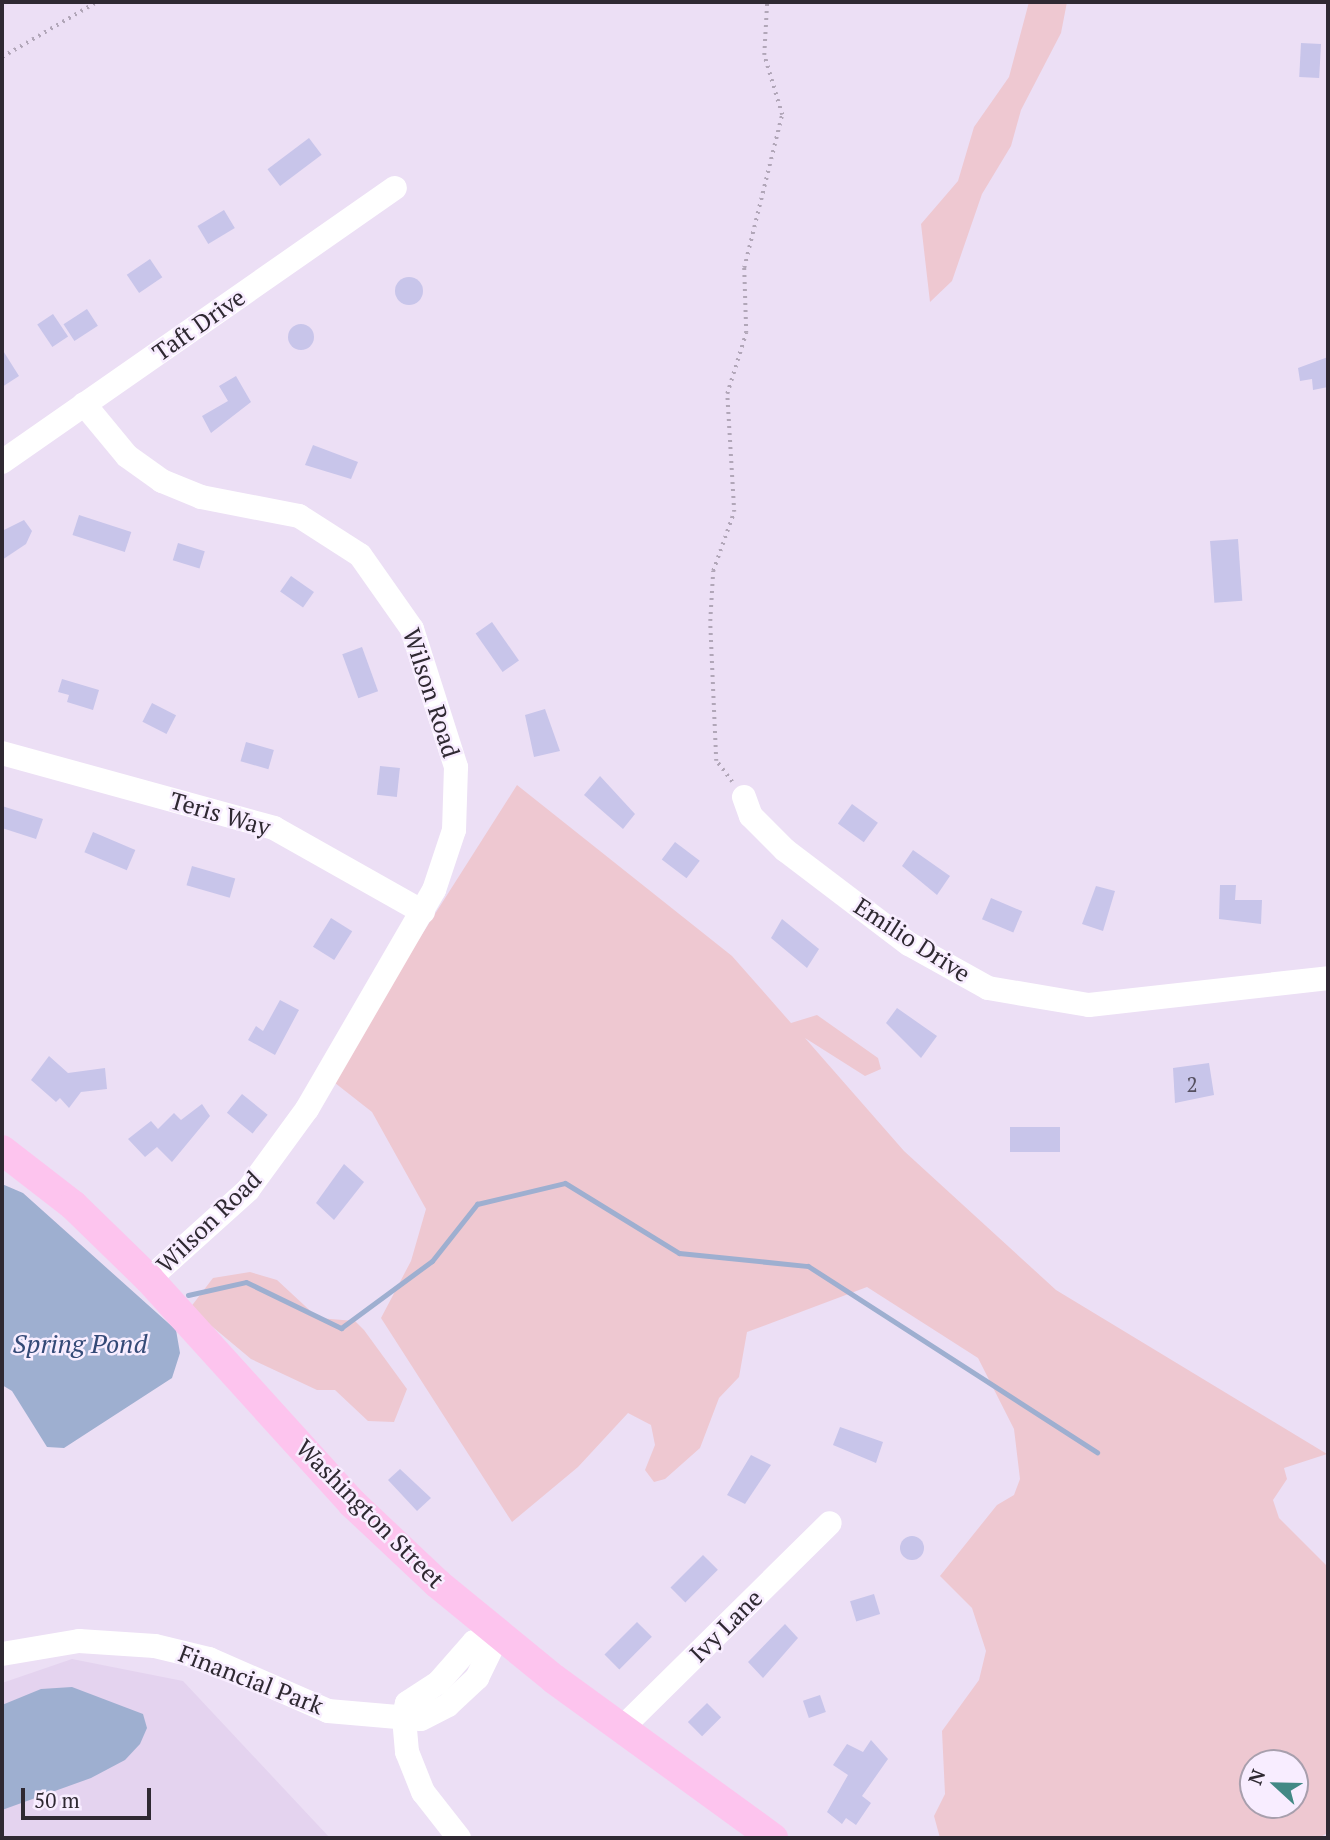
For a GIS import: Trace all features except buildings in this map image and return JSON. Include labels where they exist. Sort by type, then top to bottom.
[{"type":"main road","name":"Washington Street","points":[[2,1150],[74,1205],[149,1279],[352,1503],[498,1635],[621,1729],[773,1838]]},
{"type":"street","name":"Taft Drive","points":[[2,462],[396,188]]},
{"type":"street","name":"Wilson Road","points":[[84,404],[138,466],[179,491],[272,508],[332,535],[360,555],[400,607],[446,723],[456,767],[450,851],[423,912],[272,1160],[230,1208],[149,1279]]},
{"type":"street","name":"Teris Way","points":[[2,753],[274,828],[423,912]]},
{"type":"street","name":"Emilio Drive","points":[[744,797],[751,816],[785,850],[909,944],[988,988],[1089,1004],[1328,978]]},
{"type":"street","name":"Ivy Lane","points":[[621,1729],[830,1523]]},
{"type":"street","name":"Financial Park","points":[[2,1654],[79,1642],[155,1646],[220,1663],[327,1711],[404,1715],[421,1719],[448,1705],[490,1661],[498,1635]]},
{"type":"street","points":[[404,1715],[407,1752],[423,1792],[459,1838]]},
{"type":"path","points":[[2,57],[97,2]]},
{"type":"path","points":[[744,797],[716,761],[710,621],[713,571],[734,512],[727,394],[746,333],[744,268],[782,115],[764,55],[767,2]]},
{"type":"shaded area","points":[[1029,2],[1067,2],[1061,33],[1021,110],[1011,146],[982,194],[952,281],[930,302],[921,224],[958,181],[974,127],[1009,77]]},
{"type":"shaded area","points":[[517,785],[732,956],[791,1023],[817,1015],[878,1058],[881,1069],[865,1076],[805,1038],[904,1151],[1056,1290],[1327,1454],[1284,1468],[1287,1479],[1273,1500],[1279,1518],[1328,1567],[1328,1833],[1318,1838],[940,1838],[934,1816],[945,1794],[942,1731],[979,1680],[986,1651],[972,1608],[940,1576],[997,1505],[1014,1495],[1020,1479],[1014,1429],[978,1358],[867,1287],[747,1332],[739,1377],[719,1398],[700,1448],[665,1479],[654,1482],[645,1470],[655,1445],[651,1425],[628,1413],[578,1467],[512,1522],[381,1318],[411,1261],[426,1209],[372,1112],[330,1079]]},
{"type":"shaded area","points":[[250,1272],[277,1280],[318,1318],[355,1321],[364,1330],[407,1389],[394,1422],[368,1421],[335,1390],[317,1390],[251,1359],[190,1308],[213,1278]]},
{"type":"shaded area","points":[[72,1659],[183,1681],[330,1838],[2,1838],[2,1683]]},
{"type":"water","name":"Spring Pond","points":[[2,1184],[23,1193],[176,1330],[180,1353],[172,1378],[64,1448],[47,1447],[12,1391],[2,1385]]},
{"type":"water","points":[[72,1687],[143,1714],[147,1728],[140,1744],[125,1760],[91,1778],[2,1810],[2,1705],[41,1689]]},
{"type":"waterway","points":[[188,1295],[246,1282],[341,1328],[432,1261],[477,1204],[565,1183],[679,1253],[808,1266],[1097,1452]]}]
